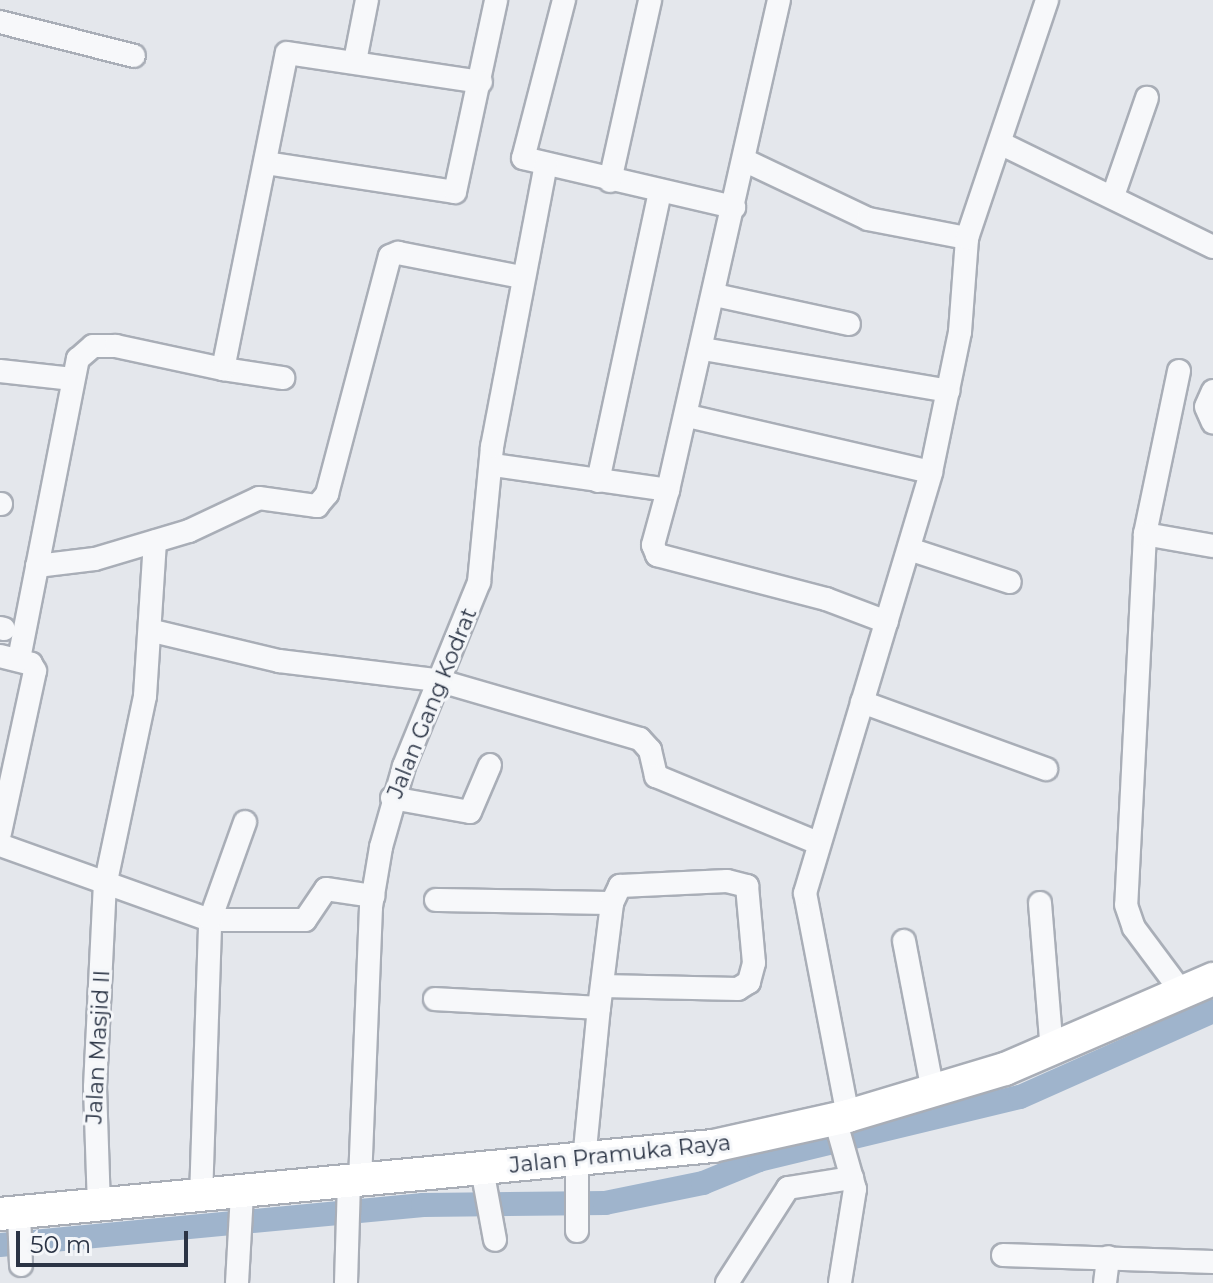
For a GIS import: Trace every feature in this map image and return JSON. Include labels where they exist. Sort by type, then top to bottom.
[{"type":"street","points":[[355,61],[367,0]]},
{"type":"street","points":[[266,163],[455,192],[481,82],[496,0]]},
{"type":"street","points":[[564,0],[523,158],[610,181],[734,207]]},
{"type":"street","points":[[610,181],[650,0]]},
{"type":"street","points":[[779,0],[688,416],[653,545],[657,555],[826,599],[887,622]]},
{"type":"street","points":[[840,1283],[854,1219],[851,1173],[840,1122],[805,893],[931,472],[960,332],[967,238],[1002,144],[1047,0]]},
{"type":"street","points":[[0,22],[134,56]]},
{"type":"street","points":[[223,369],[287,53],[481,82]]},
{"type":"street","points":[[1113,196],[1147,98]]},
{"type":"street","points":[[1002,144],[1213,247]]},
{"type":"street","points":[[746,161],[868,219],[967,238]]},
{"type":"street","name":"Jalan Gang Kodrat","points":[[346,1283],[346,1226],[352,1186],[373,896],[392,798],[479,582],[521,277],[546,164]]},
{"type":"street","points":[[598,481],[660,191]]},
{"type":"street","points":[[37,566],[95,559],[155,541],[211,523],[259,498],[311,507],[323,502],[390,256],[398,253],[521,277]]},
{"type":"street","points":[[715,295],[849,324]]},
{"type":"street","points":[[0,833],[35,683],[31,664],[9,658],[37,566],[78,359],[93,346],[283,378]]},
{"type":"street","points":[[703,349],[948,391]]},
{"type":"street","points":[[0,371],[73,379]]},
{"type":"street","points":[[1179,371],[1145,534],[1126,905],[1134,928],[1205,992]]},
{"type":"street","points":[[1213,391],[1206,407],[1213,423]]},
{"type":"street","points":[[688,416],[931,472]]},
{"type":"street","points":[[493,465],[668,490]]},
{"type":"street","points":[[1145,534],[1213,546]]},
{"type":"street","name":"Jalan Masjid II","points":[[99,1207],[95,1087],[105,886],[143,713],[153,631],[155,541]]},
{"type":"street","points":[[909,549],[1010,582]]},
{"type":"street","points":[[153,631],[279,661],[437,680],[640,739],[650,750],[656,776],[818,843]]},
{"type":"street","points":[[862,702],[1046,769]]},
{"type":"street","points":[[392,798],[470,812],[490,765]]},
{"type":"street","points":[[201,1198],[210,920],[245,822]]},
{"type":"street","points":[[0,845],[105,886],[210,920],[305,920],[326,889],[373,896]]},
{"type":"street","points":[[435,999],[600,997],[738,989],[749,982],[754,963],[747,886],[727,881],[620,886],[612,903],[600,997],[580,1170],[577,1224]]},
{"type":"street","points":[[436,900],[612,903]]},
{"type":"street","points":[[1040,903],[1052,1051]]},
{"type":"street","points":[[904,941],[933,1091]]},
{"type":"street","name":"Jalan Pramuka Raya","points":[[13,1219],[201,1198],[242,1200],[352,1186],[580,1170],[840,1122],[1052,1051],[1205,992]]},
{"type":"street","points":[[727,1283],[788,1188],[851,1173]]},
{"type":"street","points":[[484,1177],[495,1240]]},
{"type":"street","points":[[237,1283],[242,1200]]},
{"type":"street","points":[[13,1219],[21,1259]]},
{"type":"street","points":[[1003,1255],[1213,1262]]},
{"type":"street","points":[[1105,1283],[1108,1257]]},
{"type":"waterway","points":[[0,1245],[423,1205],[605,1203],[703,1183],[759,1160],[1020,1097],[1213,1011]]}]
